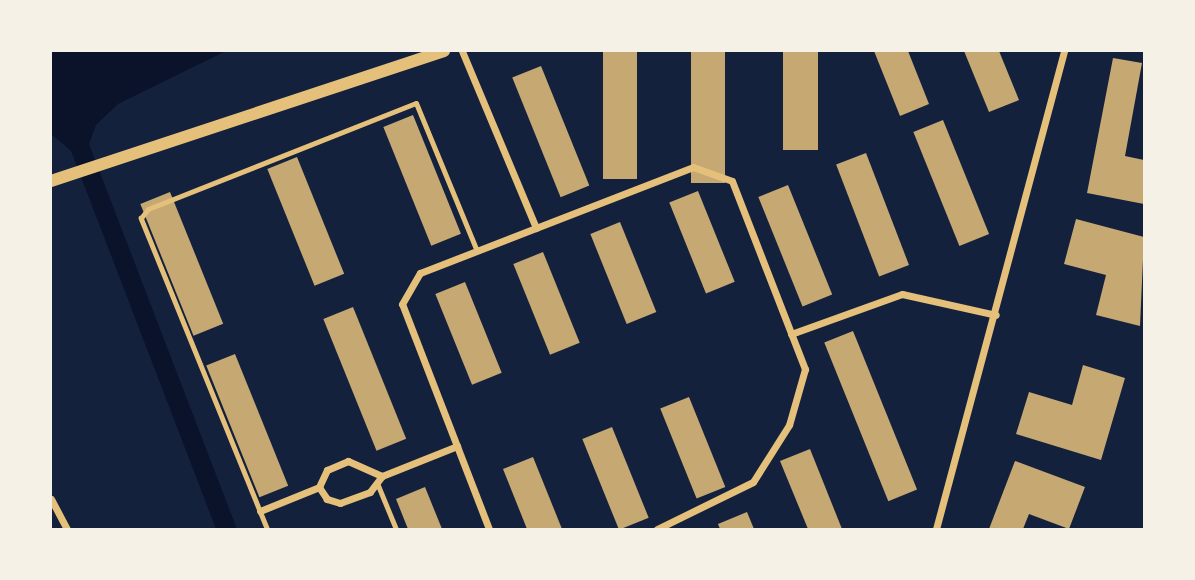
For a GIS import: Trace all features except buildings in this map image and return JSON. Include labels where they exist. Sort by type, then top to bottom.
[{"type":"street","points":[[51,181],[444,51]]},
{"type":"street","points":[[462,51],[536,228]]},
{"type":"street","points":[[936,529],[996,315],[1064,51]]},
{"type":"street","points":[[489,529],[402,304],[419,273],[693,167],[732,181],[805,369],[789,425],[753,482],[657,529]]},
{"type":"street","points":[[791,334],[902,294],[996,315]]},
{"type":"street","points":[[319,486],[327,499],[340,503],[379,479],[457,446]]},
{"type":"street","points":[[260,511],[319,486],[327,470],[348,461],[379,479]]},
{"type":"street","points":[[51,499],[67,529]]},
{"type":"lane","points":[[267,529],[141,218],[148,209],[416,103],[477,251]]},
{"type":"lane","points":[[379,479],[396,529]]},
{"type":"water","points":[[51,51],[226,51],[118,104],[96,125],[89,144],[237,529],[216,529],[71,151],[51,134]]}]
